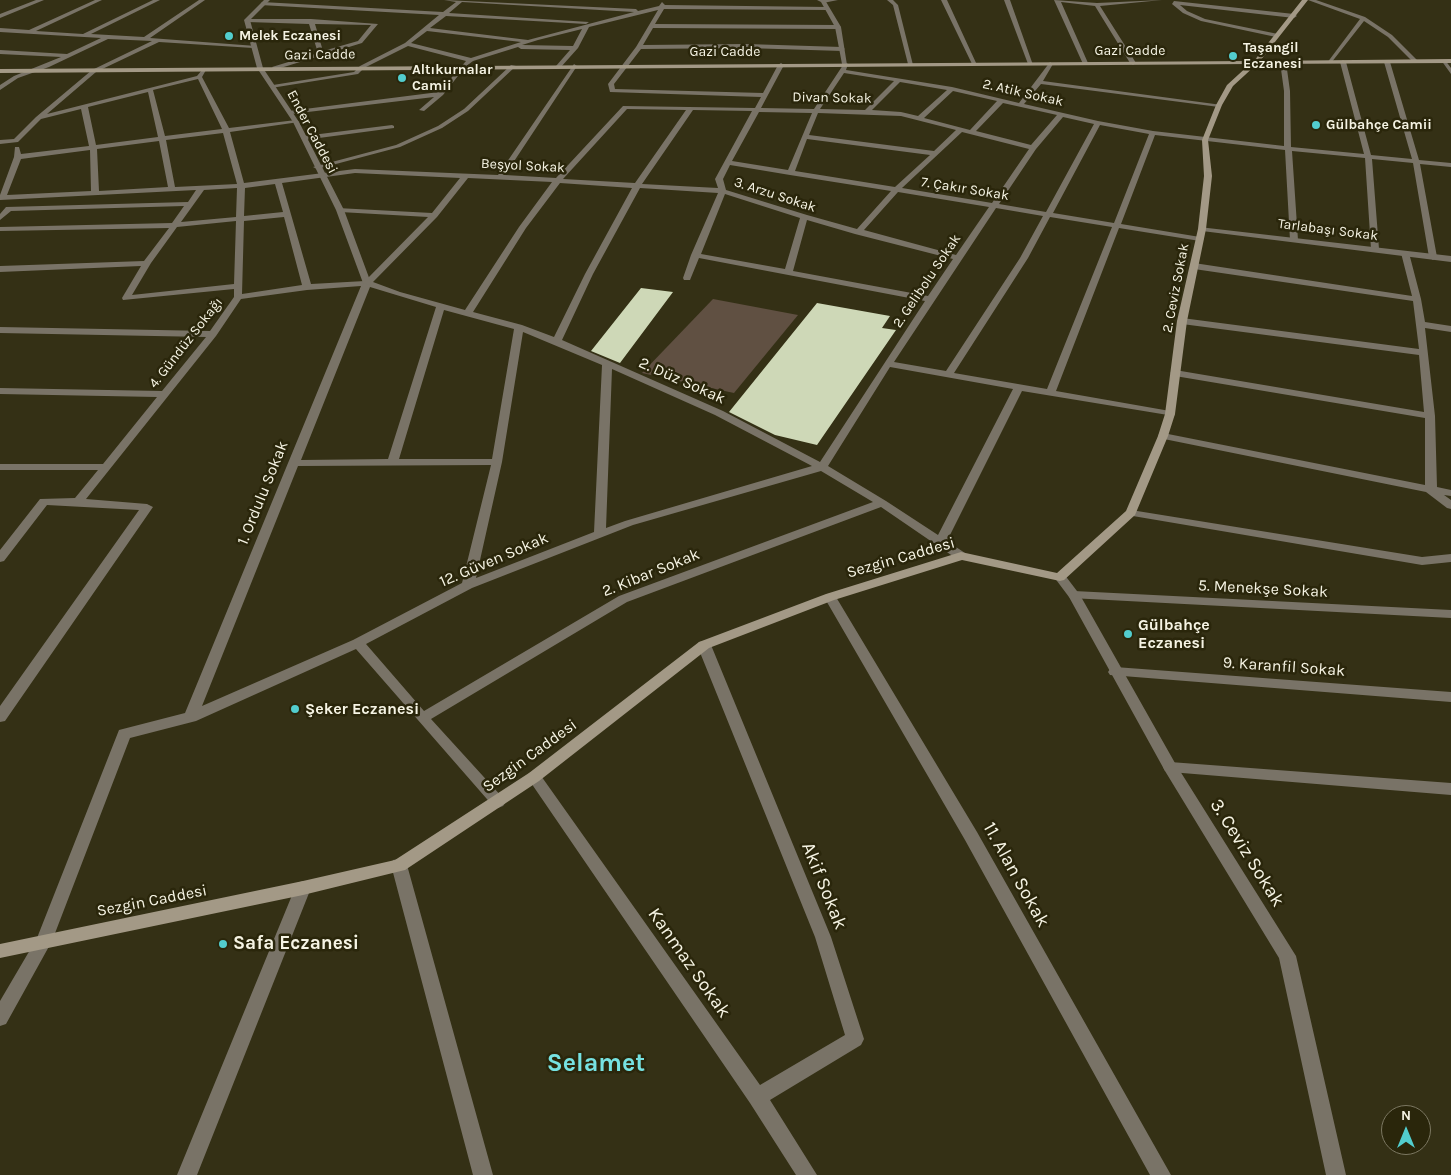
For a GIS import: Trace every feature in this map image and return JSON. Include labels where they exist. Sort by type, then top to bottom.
[{"type":"main road","name":"2. Ceviz Sokak","points":[[1060,577],[1130,513],[1163,436],[1170,414],[1182,321],[1202,229],[1208,176],[1205,140],[1230,84],[1255,63],[1305,0]]},
{"type":"main road","name":"Gazi Cadde","points":[[0,71],[781,64],[844,67],[911,64],[1451,61]]},
{"type":"main road","name":"Sezgin Caddesi","points":[[0,951],[304,888],[399,865],[534,777],[704,645],[830,597],[961,556],[1060,577]]},
{"type":"street","points":[[0,16],[41,0]]},
{"type":"street","points":[[29,32],[99,0]]},
{"type":"street","points":[[83,36],[157,0]]},
{"type":"street","points":[[145,39],[202,0]]},
{"type":"street","points":[[446,0],[646,12]]},
{"type":"street","points":[[273,87],[356,73],[362,67],[406,44],[446,14],[461,0]]},
{"type":"street","points":[[661,0],[662,7],[652,26],[611,84],[612,91],[764,95]]},
{"type":"street","points":[[822,1],[836,0]]},
{"type":"street","points":[[890,0],[895,4],[911,64]]},
{"type":"street","points":[[944,0],[975,64]]},
{"type":"street","points":[[1007,0],[1031,64]]},
{"type":"street","points":[[1057,0],[1097,5],[1159,0]]},
{"type":"street","points":[[1057,0],[1085,64]]},
{"type":"street","points":[[1311,0],[1363,18],[1390,36],[1416,62]]},
{"type":"street","points":[[790,173],[816,110],[844,67],[838,27],[822,1]]},
{"type":"street","points":[[247,20],[264,2],[601,23]]},
{"type":"street","points":[[1171,2],[1294,16]]},
{"type":"street","points":[[1171,2],[1185,12],[1203,20],[1276,35]]},
{"type":"street","points":[[1097,5],[1133,63]]},
{"type":"street","points":[[422,110],[441,94],[463,66],[471,60],[529,41],[662,7],[828,9]]},
{"type":"street","points":[[1329,62],[1363,18]]},
{"type":"street","points":[[247,20],[375,24],[360,42],[274,68]]},
{"type":"street","name":"Ender Caddesi","points":[[247,20],[260,68],[291,112],[321,176],[340,210],[367,283]]},
{"type":"street","points":[[311,21],[321,53]]},
{"type":"street","points":[[652,26],[838,27]]},
{"type":"street","points":[[559,66],[575,48],[586,27]]},
{"type":"street","points":[[0,30],[253,46]]},
{"type":"street","points":[[425,30],[529,41]]},
{"type":"street","points":[[0,88],[16,78],[108,37]]},
{"type":"street","points":[[0,142],[16,141],[38,118],[94,71],[159,40]]},
{"type":"street","points":[[406,44],[471,60]]},
{"type":"street","points":[[639,46],[746,46],[842,49]]},
{"type":"street","points":[[511,47],[575,48]]},
{"type":"street","points":[[0,52],[68,56]]},
{"type":"street","points":[[1443,61],[1451,55]]},
{"type":"street","points":[[1443,61],[1451,65]]},
{"type":"street","points":[[1443,61],[1451,72]]},
{"type":"street","points":[[1283,62],[1287,91],[1288,149],[1294,240]]},
{"type":"street","points":[[1343,62],[1368,157],[1375,249]]},
{"type":"street","points":[[1387,62],[1416,162],[1432,257]]},
{"type":"street","name":"3. Arzu Sokak","points":[[781,64],[719,179],[723,191],[804,217],[959,258]]},
{"type":"street","points":[[1021,104],[1039,82],[1050,64]]},
{"type":"street","points":[[317,167],[398,146],[440,127],[466,110],[513,66]]},
{"type":"street","points":[[500,177],[574,66]]},
{"type":"street","name":"2. Atik Sokak","points":[[844,67],[1021,104],[1098,123],[1153,132],[1205,140],[1451,165]]},
{"type":"street","points":[[38,118],[199,77],[206,69]]},
{"type":"street","name":"4. Gündüz Sokağı","points":[[78,502],[213,334],[238,297],[241,186],[226,130],[199,77]]},
{"type":"street","points":[[867,111],[899,80]]},
{"type":"street","points":[[1039,82],[1219,105]]},
{"type":"street","points":[[150,89],[172,190]]},
{"type":"street","points":[[919,119],[952,89]]},
{"type":"street","points":[[291,112],[441,94]]},
{"type":"street","points":[[970,133],[1002,100]]},
{"type":"street","points":[[84,106],[93,147],[95,193]]},
{"type":"street","name":"Divan Sokak","points":[[558,180],[625,107],[867,111],[901,114],[1034,148]]},
{"type":"street","points":[[557,341],[589,274],[638,184],[691,108]]},
{"type":"street","name":"2. Gelibolu Sokak","points":[[822,467],[888,364],[994,206],[1034,148],[1061,115]]},
{"type":"street","points":[[18,156],[296,122]]},
{"type":"street","points":[[948,375],[1024,258],[1098,123]]},
{"type":"street","points":[[304,138],[392,127]]},
{"type":"street","points":[[858,232],[934,152],[960,130]]},
{"type":"street","points":[[1050,393],[1153,132]]},
{"type":"street","points":[[805,137],[934,152]]},
{"type":"street","points":[[2,197],[18,156],[16,141]]},
{"type":"street","name":"7. Çakır Sokak","points":[[727,162],[1200,239]]},
{"type":"street","name":"Beşyol Sokak","points":[[2,197],[241,186],[355,172],[466,175],[638,184],[723,191]]},
{"type":"street","points":[[238,297],[308,287],[367,283],[434,214],[466,175]]},
{"type":"street","points":[[468,312],[523,227],[558,180]]},
{"type":"street","points":[[278,181],[308,287]]},
{"type":"street","points":[[201,188],[147,263],[126,298],[237,286]]},
{"type":"street","points":[[687,278],[723,191]]},
{"type":"street","points":[[0,218],[9,209],[191,204]]},
{"type":"street","points":[[340,210],[434,214]]},
{"type":"street","points":[[0,229],[176,225],[287,214]]},
{"type":"street","points":[[788,272],[804,217]]},
{"type":"street","name":"Tarlabaşı Sokak","points":[[1202,229],[1451,259]]},
{"type":"street","points":[[1406,254],[1417,299],[1424,353],[1430,416],[1431,490]]},
{"type":"street","points":[[695,255],[931,299]]},
{"type":"street","points":[[0,269],[147,263]]},
{"type":"street","points":[[1194,266],[1417,299]]},
{"type":"street","name":"2. Düz Sokak","points":[[367,283],[397,294],[519,327],[557,341],[719,414],[822,467],[882,503],[961,556]]},
{"type":"street","name":"1. Ordulu Sokak","points":[[191,717],[367,283]]},
{"type":"street","points":[[392,462],[441,306]]},
{"type":"street","points":[[1182,321],[1424,353]]},
{"type":"street","points":[[1420,324],[1451,329]]},
{"type":"street","points":[[468,585],[497,462],[519,327]]},
{"type":"street","points":[[0,330],[213,334]]},
{"type":"street","points":[[600,534],[607,364]]},
{"type":"street","points":[[888,364],[1170,414]]},
{"type":"street","points":[[1175,373],[1430,416]]},
{"type":"street","points":[[940,542],[1019,387]]},
{"type":"street","points":[[0,391],[164,394]]},
{"type":"street","points":[[1163,436],[1451,493]]},
{"type":"street","points":[[293,463],[497,462]]},
{"type":"street","points":[[0,467],[106,467]]},
{"type":"street","name":"12. Güven Sokak","points":[[44,941],[124,734],[191,717],[358,643],[468,585],[600,534],[629,523],[822,467]]},
{"type":"street","points":[[1431,490],[1451,506]]},
{"type":"street","points":[[0,717],[147,506],[44,501],[1,557]]},
{"type":"street","name":"2. Kibar Sokak","points":[[422,718],[623,599],[882,503]]},
{"type":"street","points":[[1130,513],[1422,561],[1451,558]]},
{"type":"street","name":"3. Ceviz Sokak","points":[[1060,577],[1074,596],[1170,767],[1287,956],[1336,1175]]},
{"type":"street","name":"5. Menekşe Sokak","points":[[1074,596],[1451,614]]},
{"type":"street","name":"11. Alan Sokak","points":[[830,597],[971,836],[1161,1175]]},
{"type":"street","points":[[358,643],[422,718],[498,802]]},
{"type":"street","name":"Akif Sokak","points":[[704,645],[823,937],[855,1039],[756,1097]]},
{"type":"street","name":"9. Karanfil Sokak","points":[[1115,672],[1451,696]]},
{"type":"street","points":[[1170,767],[1451,789]]},
{"type":"street","name":"Kanmaz Sokak","points":[[534,777],[756,1097],[807,1175]]},
{"type":"street","points":[[399,865],[483,1175]]},
{"type":"street","points":[[186,1175],[304,888]]},
{"type":"street","points":[[0,1018],[44,941]]},
{"type":"shaded area","points":[[713,299],[798,315],[734,393],[642,373]]},
{"type":"building","points":[[641,288],[673,292],[620,363],[591,351]]},
{"type":"building","points":[[817,303],[890,316],[882,328],[896,330],[817,445],[775,435],[729,412]]},
{"type":"place","name":"Melek Eczanesi","points":[[229,36]]},
{"type":"place","name":"Taşangil Eczanesi","points":[[1233,56]]},
{"type":"place","name":"Altıkurnalar Camii","points":[[402,78]]},
{"type":"place","name":"Gülbahçe Camii","points":[[1316,125]]},
{"type":"place","name":"Gülbahçe Eczanesi","points":[[1128,634]]},
{"type":"place","name":"Şeker Eczanesi","points":[[295,709]]},
{"type":"place","name":"Safa Eczanesi","points":[[223,944]]},
{"type":"district","name":"Selamet","points":[[596,1064]]}]
